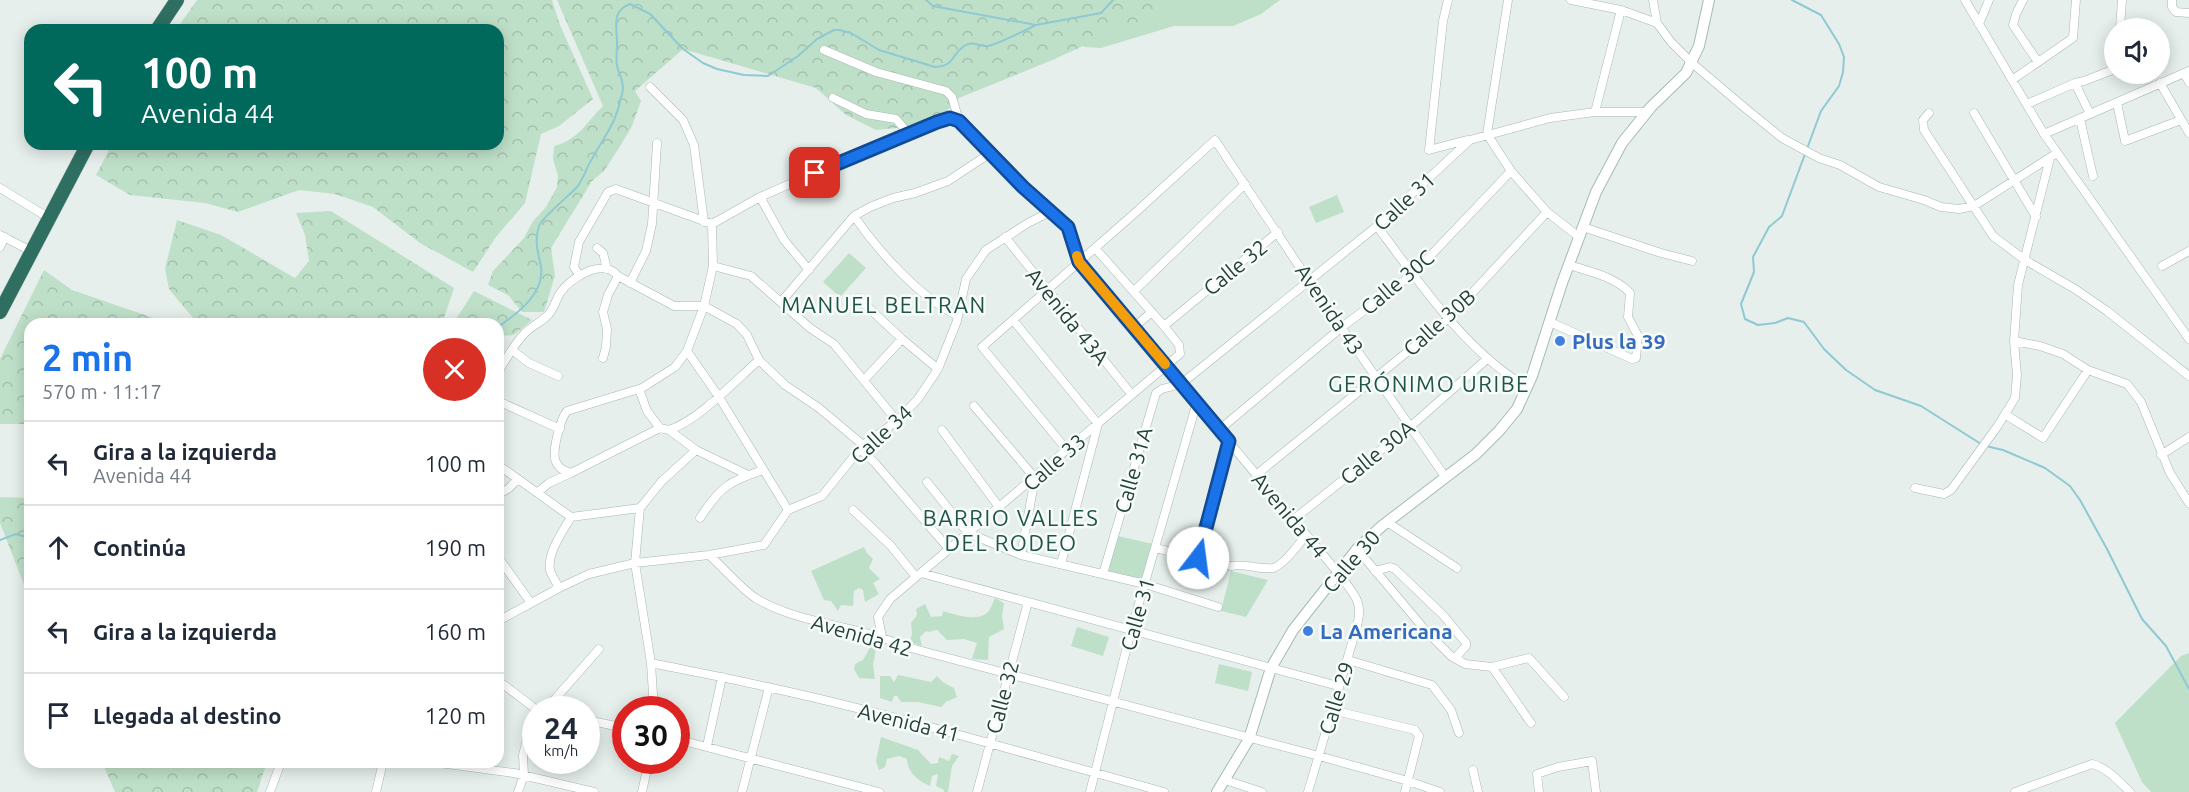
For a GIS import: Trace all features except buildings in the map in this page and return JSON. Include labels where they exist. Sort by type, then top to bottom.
[{"type":"highway","points":[[161,24],[177,0]]},
{"type":"highway","points":[[0,312],[85,150]]},
{"type":"main road","points":[[1692,63],[1699,46],[1709,0]]},
{"type":"main road","name":"Calle 30","points":[[1217,792],[1249,739],[1271,668],[1293,630],[1357,549],[1387,522],[1476,454],[1517,409],[1527,387],[1596,192],[1623,143],[1647,112],[1686,73],[1692,63]]},
{"type":"street","points":[[1448,0],[1443,21],[1430,150],[1470,140]]},
{"type":"street","points":[[1508,0],[1487,134],[1511,171],[1547,212],[1581,232],[1692,261]]},
{"type":"street","points":[[1571,0],[1603,3],[1657,23]]},
{"type":"street","points":[[1653,0],[1657,23],[1671,42],[1692,63],[1776,134],[1879,187],[1941,207],[1959,209],[1974,206],[2053,155]]},
{"type":"street","points":[[1965,0],[2027,104],[2053,155],[2189,339]]},
{"type":"street","points":[[1979,24],[1989,0]]},
{"type":"street","points":[[2023,0],[2013,25],[2038,62]]},
{"type":"street","points":[[2012,80],[2073,38],[2076,0]]},
{"type":"street","points":[[2121,18],[2122,0]]},
{"type":"street","points":[[2172,0],[2172,7],[2176,12],[2189,13]]},
{"type":"street","points":[[1595,112],[1621,10]]},
{"type":"street","points":[[824,50],[876,72],[922,86],[946,90],[952,97],[959,121],[989,154],[1068,227],[1079,262]]},
{"type":"street","points":[[2170,79],[2186,72],[2189,82]]},
{"type":"street","points":[[2027,104],[2074,83],[2104,73]]},
{"type":"street","points":[[2074,83],[2090,114]]},
{"type":"street","points":[[2044,134],[2158,84]]},
{"type":"street","points":[[2161,84],[2189,133]]},
{"type":"street","points":[[572,473],[562,470],[555,461],[554,453],[562,417],[567,411],[639,389],[675,367],[687,351],[704,306],[713,266],[694,146],[683,120],[650,87]]},
{"type":"street","points":[[833,98],[866,114],[896,119],[908,134]]},
{"type":"street","points":[[2117,103],[2125,141],[2181,120]]},
{"type":"street","name":"Calle 31","points":[[1181,384],[1377,226],[1470,140],[1550,118],[1595,112],[1647,112]]},
{"type":"street","points":[[1929,113],[1923,120],[1923,130],[1993,236],[2025,260],[2099,306],[2189,376]]},
{"type":"street","points":[[1974,113],[2036,217]]},
{"type":"street","points":[[579,275],[574,267],[579,242],[608,192],[616,189],[708,223],[760,197],[908,134],[950,118],[959,121]]},
{"type":"street","points":[[2080,119],[2093,176]]},
{"type":"street","name":"Avenida 43","points":[[1095,248],[1215,140],[1309,281],[1446,478]]},
{"type":"street","points":[[630,283],[646,250],[652,224],[657,143]]},
{"type":"street","points":[[781,302],[854,216],[892,198],[915,194],[948,181],[989,154]]},
{"type":"street","points":[[1915,488],[1944,494],[1951,490],[2006,415],[2015,398],[2017,375],[2014,341],[2018,285],[2053,155]]},
{"type":"street","name":"Calle 30C","points":[[1219,430],[1342,327],[1413,274],[1511,171]]},
{"type":"street","points":[[1134,291],[1245,184]]},
{"type":"street","points":[[0,188],[49,218]]},
{"type":"street","points":[[760,197],[784,240],[809,270]]},
{"type":"street","name":"Calle 34","points":[[788,510],[822,496],[861,447],[897,421],[918,399],[938,369],[958,316],[966,279],[986,250],[1052,212]]},
{"type":"street","name":"Calle 30B","points":[[1256,475],[1449,318],[1547,212]]},
{"type":"street","points":[[854,216],[875,245],[939,307],[958,316]]},
{"type":"street","points":[[1377,226],[1449,318],[1488,359],[1527,387]]},
{"type":"street","name":"Calle 32","points":[[1164,326],[1278,232]]},
{"type":"street","points":[[0,247],[2,236],[31,251]]},
{"type":"street","name":"Avenida 43A","points":[[1005,237],[1132,395]]},
{"type":"street","points":[[597,248],[603,253],[607,269]]},
{"type":"street","points":[[1067,450],[982,347],[1095,248],[1164,326],[1181,349],[1180,354],[1166,366]]},
{"type":"street","points":[[2162,266],[2189,251]]},
{"type":"street","name":"Avenida 44","points":[[1079,262],[1339,574]]},
{"type":"street","points":[[1550,322],[1607,349],[1632,359],[1636,358],[1638,336],[1628,317],[1630,293],[1622,285],[1569,265]]},
{"type":"street","points":[[713,266],[751,276],[810,328],[834,344],[897,421]]},
{"type":"street","points":[[504,363],[524,333],[536,322],[547,317],[561,292],[579,275],[587,271],[607,269],[674,306],[704,306],[737,324],[747,335],[759,360],[785,385],[819,408],[861,447],[950,549]]},
{"type":"street","points":[[603,358],[607,329],[603,312],[608,295],[618,276]]},
{"type":"street","points":[[858,298],[938,369]]},
{"type":"street","points":[[1134,327],[1152,312]]},
{"type":"street","points":[[1013,320],[1098,424],[1061,564]]},
{"type":"street","points":[[864,380],[902,339]]},
{"type":"street","points":[[2014,341],[2040,346],[2063,354],[2088,370],[2127,384],[2141,402],[2161,455],[2189,503]]},
{"type":"street","points":[[512,350],[529,363],[558,376]]},
{"type":"street","points":[[504,618],[589,574],[635,563],[709,555],[764,544],[788,510],[687,351]]},
{"type":"street","name":"Calle 30A","points":[[1294,519],[1411,426],[1488,359]]},
{"type":"street","points":[[669,430],[679,427],[718,397],[759,360]]},
{"type":"street","name":"Calle 33","points":[[882,637],[878,622],[880,612],[890,599],[1166,366]]},
{"type":"street","points":[[2006,415],[2043,438],[2088,370]]},
{"type":"street","name":"Calle 31A","points":[[1103,573],[1156,393],[1181,384]]},
{"type":"street","points":[[639,389],[647,411],[660,428]]},
{"type":"street","name":"Calle 31","points":[[1090,792],[1131,631],[1197,402]]},
{"type":"street","points":[[504,405],[560,429]]},
{"type":"street","points":[[974,406],[1035,478],[1021,555]]},
{"type":"street","points":[[538,492],[549,483],[660,428],[669,430],[696,450],[748,475]]},
{"type":"street","points":[[942,429],[999,507]]},
{"type":"street","points":[[2161,455],[2189,436]]},
{"type":"street","points":[[1198,558],[1229,441]]},
{"type":"street","points":[[653,696],[651,663],[635,563],[640,508],[662,481],[696,450]]},
{"type":"street","points":[[504,469],[571,517],[640,508]]},
{"type":"street","points":[[700,518],[718,492],[737,479],[763,470]]},
{"type":"street","points":[[504,491],[518,479]]},
{"type":"street","points":[[927,482],[968,533],[1021,555],[1145,584],[1218,607]]},
{"type":"street","points":[[853,510],[918,575],[1028,602],[1338,686]]},
{"type":"street","points":[[559,588],[550,571],[550,564],[554,550],[571,517]]},
{"type":"street","points":[[1387,522],[1457,568]]},
{"type":"street","points":[[1155,548],[1231,566],[1246,564],[1272,568],[1281,564],[1306,535]]},
{"type":"street","points":[[1357,549],[1426,632],[1455,658],[1469,665],[1492,667],[1528,658],[1564,697]]},
{"type":"street","name":"Avenida 42","points":[[709,555],[756,598],[805,619],[882,637],[903,646],[1319,756],[1439,791]]},
{"type":"street","points":[[504,565],[531,603]]},
{"type":"street","points":[[1375,571],[1390,567],[1395,569],[1444,616],[1466,641],[1466,646],[1455,658]]},
{"type":"street","name":"Calle 29","points":[[1308,792],[1361,612],[1358,600],[1339,574]]},
{"type":"street","name":"Calle 32","points":[[976,792],[1028,602]]},
{"type":"street","points":[[557,696],[599,649]]},
{"type":"street","points":[[1348,660],[1432,685],[1451,710],[1459,734]]},
{"type":"street","name":"Avenida 41","points":[[651,663],[768,687],[990,743],[1164,792]]},
{"type":"street","points":[[1492,667],[1531,723]]},
{"type":"street","points":[[707,746],[722,678]]},
{"type":"street","points":[[504,685],[522,700]]},
{"type":"street","points":[[742,792],[768,687]]},
{"type":"street","points":[[1332,710],[1415,730],[1419,736],[1405,792]]},
{"type":"street","points":[[690,742],[879,792]]},
{"type":"street","points":[[1539,792],[1538,774],[1558,767],[1592,761],[1596,792]]},
{"type":"street","points":[[2015,792],[2092,764],[2105,770],[2130,792]]},
{"type":"street","points":[[270,792],[279,768]]},
{"type":"street","points":[[376,792],[382,768]]},
{"type":"street","points":[[474,768],[524,775],[594,792]]},
{"type":"street","points":[[1473,770],[1478,792]]},
{"type":"street","points":[[642,792],[646,774]]},
{"type":"street","points":[[518,792],[524,775]]},
{"type":"street","points":[[1225,780],[1263,792]]},
{"type":"green space","points":[[197,0],[552,0],[560,25],[593,99],[559,126],[541,134],[525,203],[496,237],[473,272],[420,243],[373,207],[335,194],[299,190],[238,212],[205,203],[130,195],[96,175],[109,150],[504,150],[504,24],[180,24]]},
{"type":"green space","points":[[557,0],[1185,0],[1050,61],[959,98],[941,117],[907,127],[876,130],[846,115],[816,88],[683,49],[635,91],[641,101],[632,126],[604,171],[592,181],[551,248],[555,276],[544,312],[522,312],[508,295],[488,285],[493,271],[524,238],[557,187],[558,176],[553,159],[554,146],[576,135],[603,106]]},
{"type":"green space","points":[[884,0],[1280,0],[1261,14],[1233,26],[1174,26],[1101,48],[1085,47],[1071,40]]},
{"type":"green space","points":[[1337,195],[1344,212],[1316,223],[1309,207]]},
{"type":"green space","points":[[331,211],[454,288],[444,318],[193,318],[169,289],[165,269],[177,220],[221,235],[295,278],[309,261],[305,235],[296,213]]},
{"type":"green space","points":[[849,253],[866,268],[840,297],[823,282]]},
{"type":"green space","points":[[44,270],[72,290],[154,318],[24,318],[24,424],[0,424],[0,359]]},
{"type":"green space","points":[[474,291],[532,320],[514,335],[504,336],[504,318],[457,318]]},
{"type":"green space","points":[[0,497],[24,498],[24,585],[0,523]]},
{"type":"green space","points":[[1118,536],[1153,544],[1143,582],[1106,571]]},
{"type":"green space","points":[[864,547],[873,559],[869,568],[880,579],[873,583],[879,594],[865,602],[863,590],[859,588],[854,591],[853,606],[841,605],[838,611],[831,601],[824,600],[811,571]]},
{"type":"green space","points":[[1231,571],[1268,580],[1246,617],[1221,611]]},
{"type":"green space","points":[[995,598],[1004,603],[1002,616],[1004,629],[989,637],[988,660],[972,659],[977,643],[964,639],[947,640],[937,630],[926,631],[920,637],[922,646],[910,642],[911,623],[917,615],[916,609],[925,604],[931,617],[942,616],[943,611],[960,616],[978,617],[988,612]]},
{"type":"green space","points":[[1077,627],[1109,637],[1103,656],[1071,646]]},
{"type":"green space","points":[[871,646],[876,649],[873,665],[875,679],[859,678],[854,669],[855,664],[863,660]]},
{"type":"green space","points":[[2189,653],[2189,792],[2151,792],[2142,782],[2115,723],[2181,656]]},
{"type":"green space","points":[[1219,664],[1252,672],[1248,691],[1215,683]]},
{"type":"green space","points":[[898,675],[931,682],[937,676],[954,688],[957,697],[941,707],[918,702],[901,702],[897,696],[894,696],[892,702],[880,698],[880,676],[890,676],[894,682]]},
{"type":"green space","points":[[881,737],[918,750],[931,764],[938,763],[939,757],[949,761],[952,754],[959,756],[952,766],[948,792],[936,786],[938,774],[932,776],[930,786],[921,782],[909,768],[907,759],[899,756],[887,759],[885,767],[879,770],[876,761]]},
{"type":"green space","points":[[105,768],[265,768],[257,792],[115,792]]},
{"type":"waterway","points":[[926,0],[933,6],[1036,25],[1101,13],[1113,0]]},
{"type":"waterway","points":[[1792,0],[1821,15],[1839,44],[1844,57],[1843,72],[1839,86],[1821,111],[1782,216],[1769,227],[1753,257],[1754,272],[1741,304],[1745,319],[1758,325],[1775,323],[1788,318],[1804,322],[1824,349],[1846,370],[1875,390],[1921,406],[1981,444]]},
{"type":"waterway","points":[[504,323],[528,302],[539,286],[541,277],[537,242],[539,226],[545,217],[579,184],[615,117],[623,88],[617,66],[616,20],[624,7],[630,4],[650,14],[683,49],[703,63],[717,69],[744,75],[768,76],[798,56],[817,39],[834,30],[851,33],[879,50],[935,67],[946,65],[967,44],[993,45],[1036,25]]},
{"type":"waterway","points":[[1986,446],[2003,450],[2045,468],[2070,486],[2107,549],[2142,619],[2166,646],[2189,689]]},
{"type":"waterway","points":[[0,540],[16,534],[24,536]]},
{"type":"slow traffic","points":[[1077,256],[1079,262],[1165,364]]},
{"type":"place","name":"Plus la 39","points":[[1560,341]]},
{"type":"place","name":"La Americana","points":[[1308,631]]},
{"type":"district","name":"MANUEL BELTRAN","points":[[884,304]]},
{"type":"district","name":"GERÓNIMO URIBE","points":[[1429,383]]},
{"type":"district","name":"BARRIO VALLES DEL RODEO","points":[[1011,530]]},
{"type":"route","points":[[815,173],[950,118],[959,121],[1023,187],[1060,217],[1072,235],[1079,262],[1229,441],[1198,558]]}]
